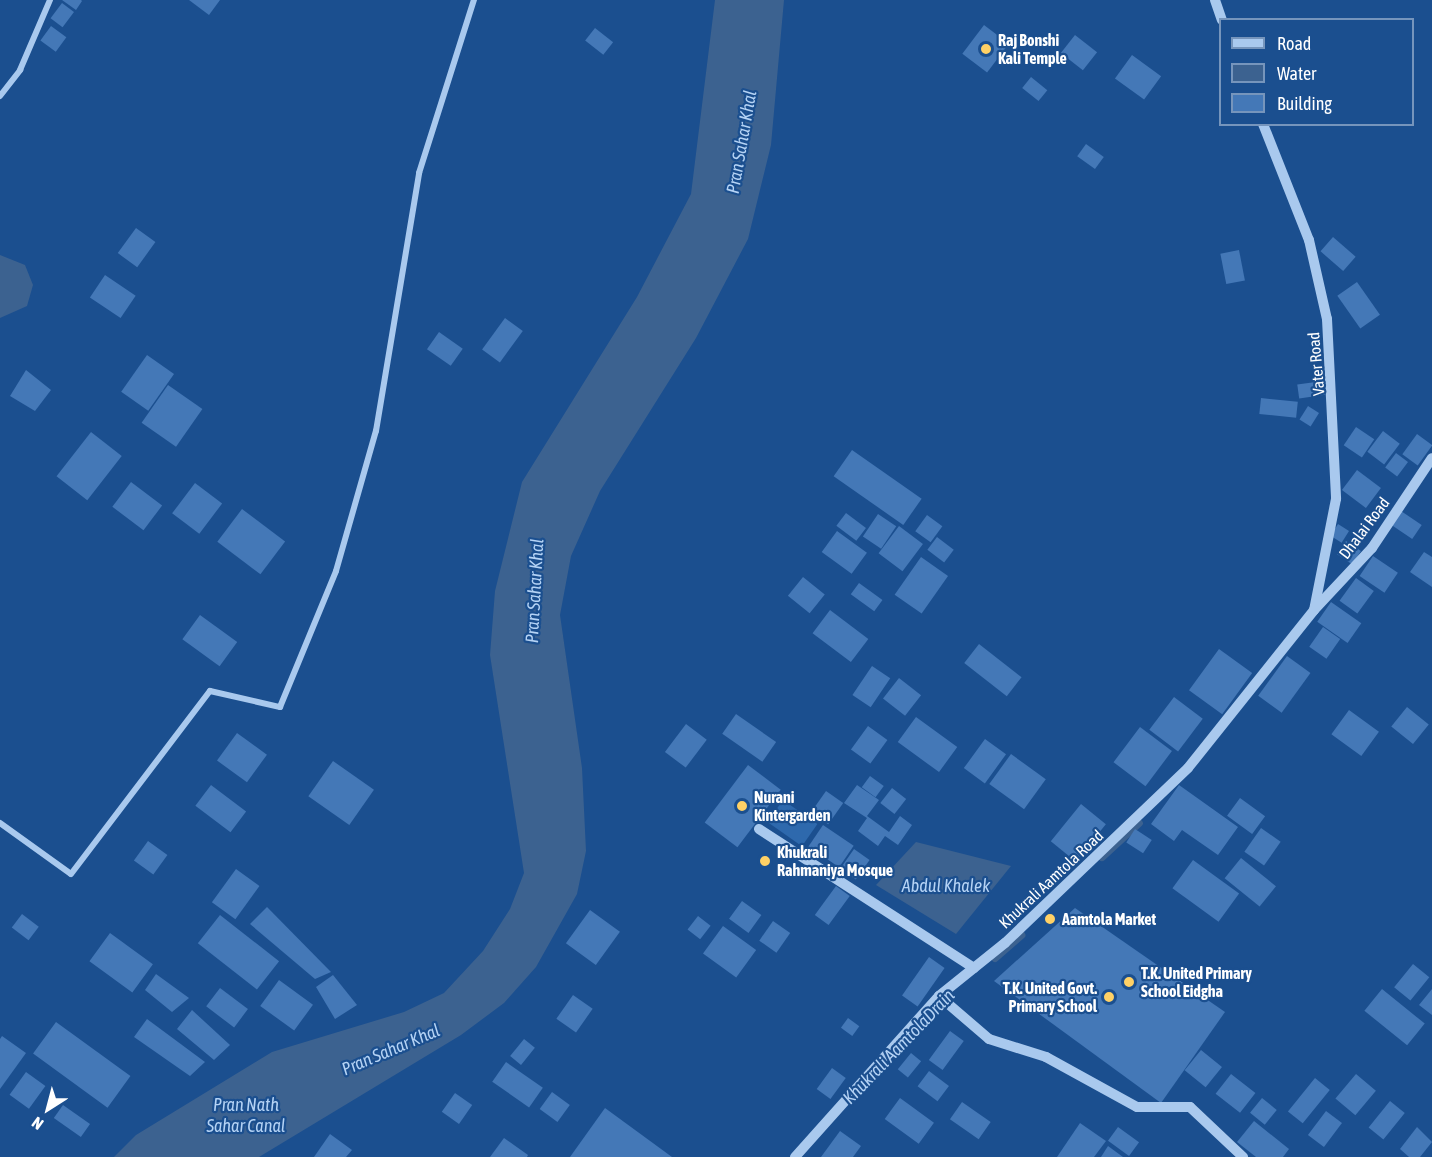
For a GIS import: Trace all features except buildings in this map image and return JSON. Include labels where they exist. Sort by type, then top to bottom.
[{"type":"street","points":[[0,96],[20,70],[50,0]]},
{"type":"street","points":[[0,823],[70,874],[210,691],[280,707],[336,571],[376,431],[419,173],[474,0]]},
{"type":"street","points":[[1215,0],[1221,18]]},
{"type":"street","name":"Vater Road","points":[[1264,126],[1309,240],[1327,319],[1336,499],[1314,610]]},
{"type":"street","name":"Dhalai Road","points":[[1314,610],[1372,548],[1432,458]]},
{"type":"street","name":"Khukrali Aamtola Road","points":[[795,1157],[939,996],[974,968],[1188,768],[1314,610]]},
{"type":"street","points":[[759,829],[974,968]]},
{"type":"street","points":[[939,996],[989,1039],[1046,1057],[1137,1107],[1190,1107],[1242,1157]]},
{"type":"shaded area","points":[[783,800],[817,824],[802,846],[768,822]]},
{"type":"water","name":"Pran Nath Sahar Canal","points":[[715,0],[784,0],[771,145],[748,239],[696,338],[600,491],[571,556],[560,615],[582,768],[586,851],[577,894],[536,967],[504,1003],[461,1035],[259,1157],[114,1157],[136,1135],[272,1052],[404,1012],[444,993],[483,951],[510,909],[524,873],[490,655],[495,591],[522,482],[637,297],[691,194]]},
{"type":"water","points":[[0,255],[25,265],[33,285],[27,306],[0,318]]},
{"type":"water","name":"Abdul Khalek","points":[[916,842],[1011,866],[956,934],[876,885]]},
{"type":"waterway","name":"Khukrali AamtolaDrain","points":[[1102,857],[1139,823]]},
{"type":"waterway","name":"Khukrali AamtolaDrain","points":[[995,958],[1021,935]]},
{"type":"place","name":"Raj Bonshi Kali Temple","points":[[986,49]]},
{"type":"place","name":"Nurani Kintergarden","points":[[742,806]]},
{"type":"place","name":"Khukrali Rahmaniya Mosque","points":[[765,861]]},
{"type":"place","name":"Aamtola Market","points":[[1050,919]]},
{"type":"place","name":"T.K. United Primary School Eidgha","points":[[1129,982]]},
{"type":"place","name":"T.K. United Govt. Primary School","points":[[1109,997]]},
{"type":"water label","name":"Pran Sahar Khal","points":[[742,142]]},
{"type":"water label","name":"Pran Sahar Khal","points":[[535,591]]},
{"type":"water label","name":"Pran Sahar Khal","points":[[391,1050]]}]
